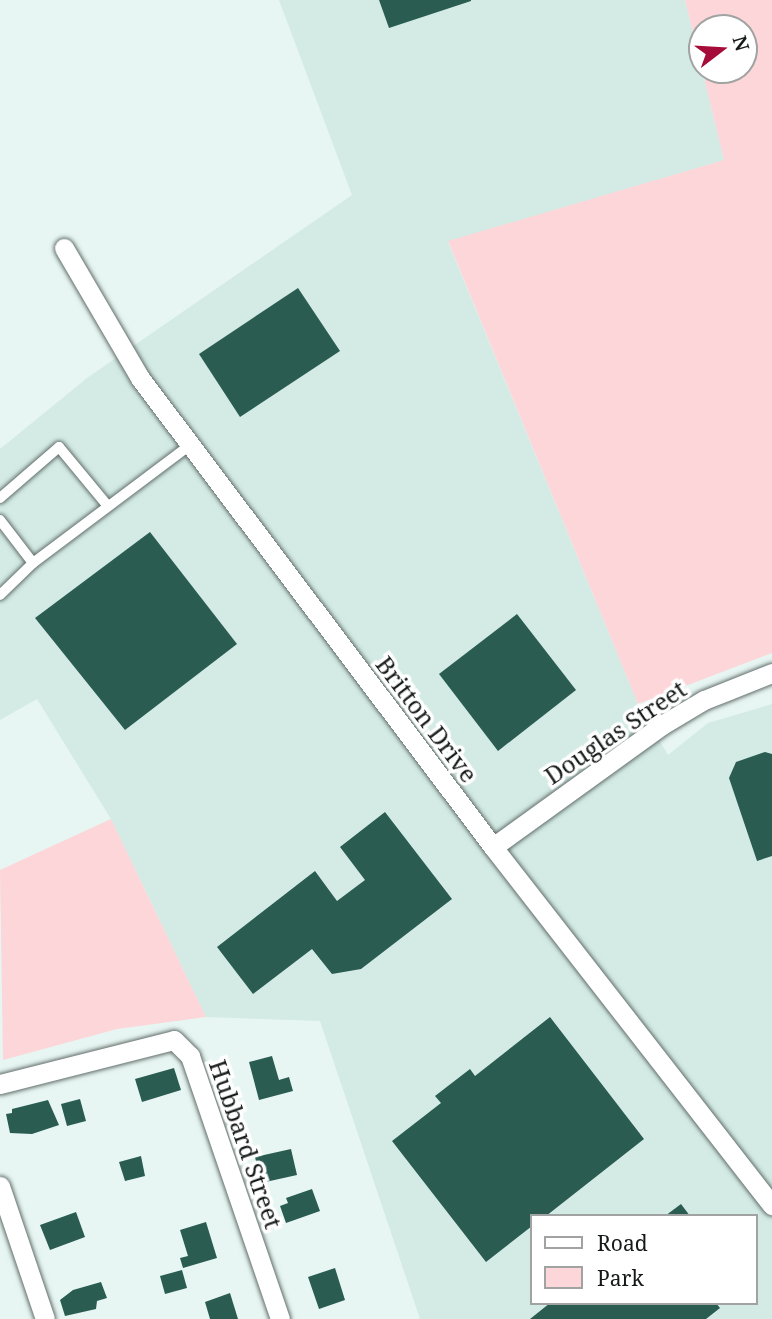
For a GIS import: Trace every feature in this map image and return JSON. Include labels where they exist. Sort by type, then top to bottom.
[{"type":"street","name":"Britton Drive","points":[[64,248],[121,350],[190,445],[493,847],[772,1205]]},
{"type":"street","name":"Douglas Street","points":[[493,847],[662,725],[704,700],[772,673]]},
{"type":"street","name":"Hubbard Street","points":[[0,1084],[174,1040],[190,1056],[280,1319]]},
{"type":"street","points":[[0,1186],[45,1319]]},
{"type":"lane","points":[[0,595],[33,563],[190,445]]},
{"type":"lane","points":[[0,498],[60,447],[107,505]]},
{"type":"lane","points":[[0,520],[33,563]]},
{"type":"shaded area","points":[[279,0],[685,0],[688,14],[688,84],[705,84],[724,160],[448,242],[638,704],[668,755],[708,723],[772,704],[772,1319],[420,1319],[320,1021],[206,1017],[111,819],[37,699],[0,720],[0,449],[87,378],[352,195]]},
{"type":"green space","points":[[685,0],[772,0],[772,653],[638,704],[448,241],[724,160],[705,84],[758,84],[758,14],[688,14]]},
{"type":"green space","points":[[111,819],[206,1017],[117,1029],[3,1060],[0,870]]},
{"type":"building","points":[[379,0],[471,0],[471,1],[389,28]]},
{"type":"building","points":[[298,288],[340,351],[240,417],[199,354]]},
{"type":"building","points":[[150,532],[237,644],[125,730],[35,618]]},
{"type":"building","points":[[517,614],[576,690],[498,751],[439,674]]},
{"type":"building","points":[[765,752],[772,754],[772,856],[757,861],[729,778],[736,762]]},
{"type":"building","points":[[385,812],[452,899],[361,969],[332,974],[312,949],[253,994],[217,947],[315,871],[337,901],[365,880],[340,847]]},
{"type":"building","points":[[550,1017],[644,1139],[549,1214],[530,1214],[530,1228],[486,1262],[392,1141],[441,1103],[435,1096],[470,1069],[475,1076]]},
{"type":"building","points":[[272,1056],[279,1080],[289,1077],[293,1091],[259,1100],[249,1062]]},
{"type":"building","points":[[174,1068],[181,1090],[142,1102],[135,1079]]},
{"type":"building","points":[[80,1099],[86,1121],[67,1126],[61,1104]]},
{"type":"building","points":[[48,1100],[59,1125],[32,1134],[10,1133],[6,1114],[12,1113],[12,1109]]},
{"type":"building","points":[[291,1149],[297,1175],[261,1183],[255,1157]]},
{"type":"building","points":[[141,1156],[145,1176],[125,1181],[119,1162]]},
{"type":"building","points":[[312,1189],[320,1211],[286,1223],[280,1206],[288,1203],[286,1198]]},
{"type":"building","points":[[681,1204],[688,1214],[668,1214]]},
{"type":"building","points":[[76,1212],[85,1237],[50,1250],[40,1225]]},
{"type":"building","points":[[206,1222],[217,1258],[183,1268],[180,1258],[188,1256],[180,1230]]},
{"type":"building","points":[[335,1268],[345,1300],[319,1309],[308,1277]]},
{"type":"building","points":[[182,1270],[187,1288],[165,1294],[160,1276]]},
{"type":"building","points":[[101,1282],[107,1298],[97,1301],[96,1309],[65,1316],[60,1300],[73,1290]]},
{"type":"building","points":[[230,1293],[238,1319],[210,1319],[205,1302]]},
{"type":"building","points":[[548,1305],[718,1305],[720,1308],[706,1319],[530,1319]]}]
